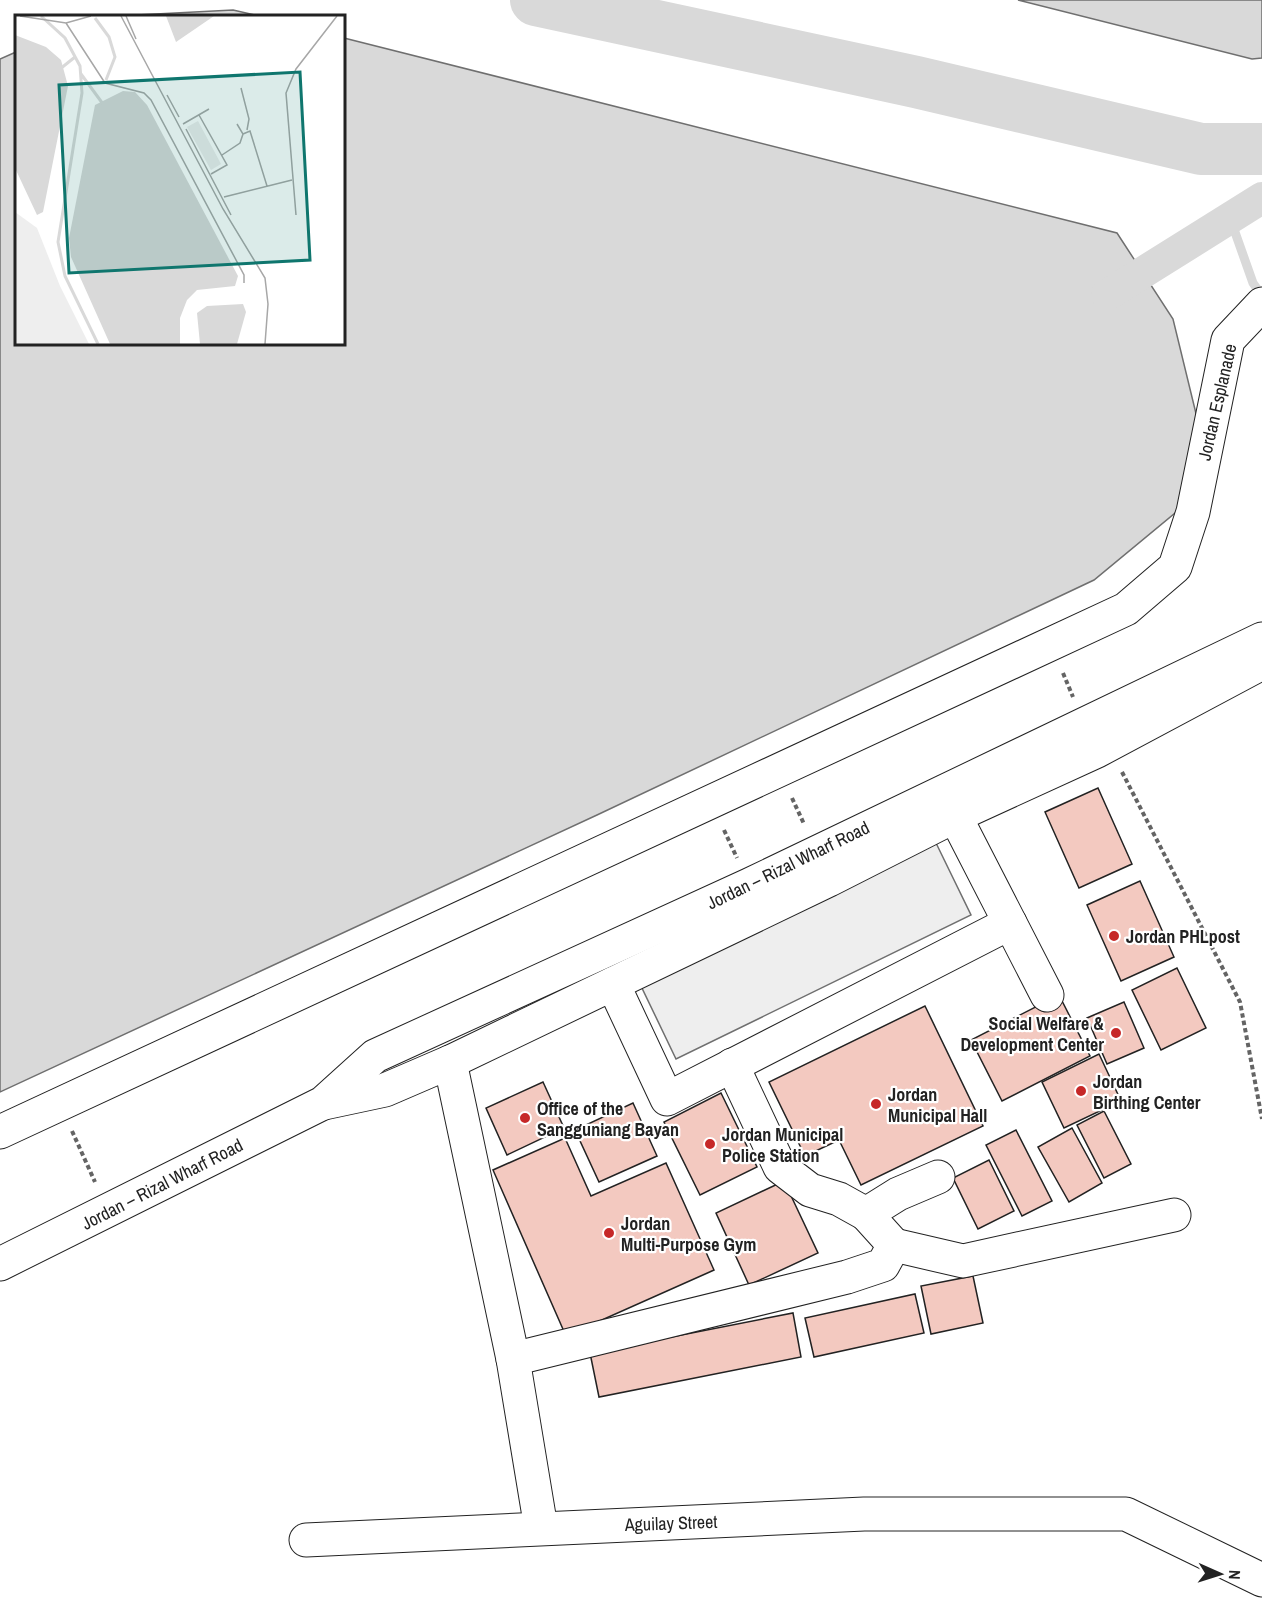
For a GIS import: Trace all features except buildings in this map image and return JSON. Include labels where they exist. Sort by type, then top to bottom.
[{"type":"street","name":"Jordan Esplanade","points":[[0,1132],[1126,609],[1175,567],[1193,512],[1228,340],[1259,306]]},
{"type":"street","name":"Jordan – Rizal Wharf Road","points":[[323,1103],[375,1056],[749,885],[1262,639]]},
{"type":"street","name":"Jordan – Rizal Wharf Road","points":[[0,1264],[323,1103],[385,1090],[450,1062],[955,816],[1108,745],[1262,663]]},
{"type":"street","points":[[955,816],[1047,995]]},
{"type":"street","points":[[613,984],[667,1099],[1010,923]]},
{"type":"street","points":[[450,1062],[513,1359],[541,1528]]},
{"type":"street","points":[[732,1065],[780,1167],[810,1191],[839,1199],[866,1214],[894,1245],[963,1261],[1174,1215]]},
{"type":"street","points":[[866,1214],[898,1194],[938,1177]]},
{"type":"street","points":[[513,1359],[847,1277],[883,1264],[894,1245]]},
{"type":"street","name":"Aguilay Street","points":[[306,1540],[864,1514],[1126,1514],[1262,1580]]},
{"type":"path","points":[[1108,745],[1240,1002],[1262,1119]]},
{"type":"path","points":[[58,1104],[109,1211]]},
{"type":"shaded area","points":[[1018,0],[1262,0],[1262,58],[1252,59]]},
{"type":"shaded area","points":[[233,10],[255,15],[136,15]]},
{"type":"shaded area","points":[[345,38],[1117,233],[1173,319],[1200,430],[1186,504],[1094,580],[597,815],[0,1092],[0,59],[15,52],[15,345],[345,345]]},
{"type":"shaded area","points":[[936,843],[971,915],[676,1059],[641,986]]},
{"type":"waterway","points":[[536,0],[916,82],[1201,149],[1262,149]]},
{"type":"waterway","points":[[1107,295],[1262,198]]},
{"type":"waterway","points":[[1230,218],[1253,283],[1262,296]]},
{"type":"place","name":"Jordan PHLpost","points":[[1114,936]]},
{"type":"place","name":"Social Welfare & Development Center","points":[[1116,1033]]},
{"type":"place","name":"Jordan Birthing Center","points":[[1081,1091]]},
{"type":"place","name":"Jordan Municipal Hall","points":[[876,1104]]},
{"type":"place","name":"Office of the Sangguniang Bayan","points":[[525,1118]]},
{"type":"place","name":"Jordan Municipal Police Station","points":[[710,1144]]},
{"type":"place","name":"Jordan Multi-Purpose Gym","points":[[609,1233]]}]
